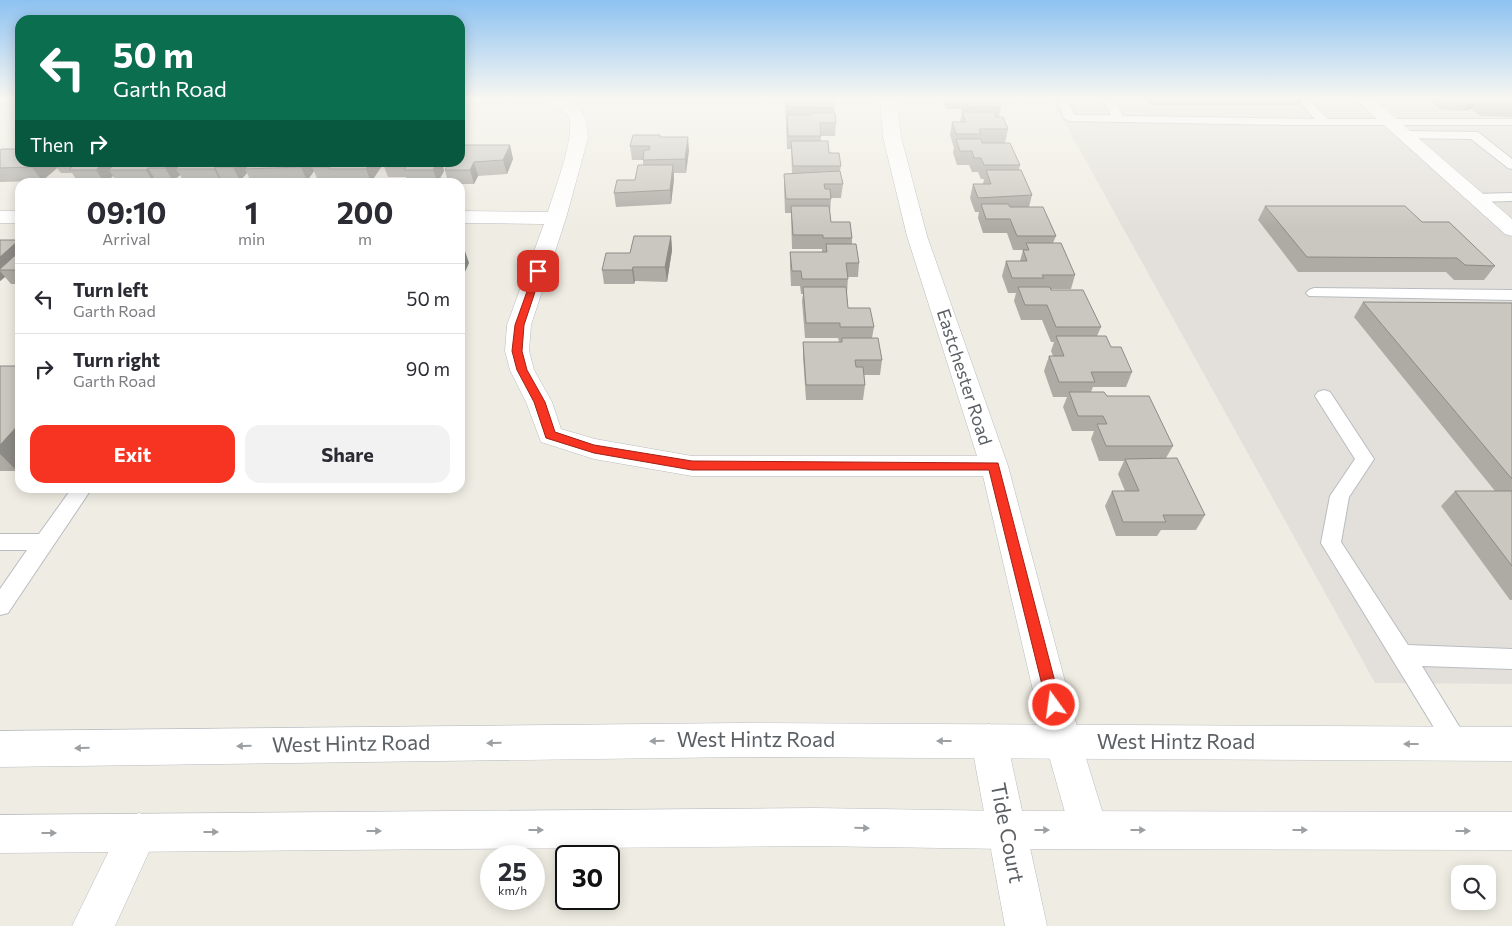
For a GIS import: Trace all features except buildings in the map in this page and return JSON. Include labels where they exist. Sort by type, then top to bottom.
[{"type":"street","points":[[578,141],[556,218],[520,325],[517,351],[522,370],[539,402],[550,435],[594,449],[692,466],[994,466]]},
{"type":"street","name":"Eastchester Road","points":[[893,141],[917,236],[994,466],[1063,742],[1089,830]]},
{"type":"street","points":[[1411,141],[1512,230]]},
{"type":"street","points":[[0,217],[15,217]]},
{"type":"street","points":[[465,218],[556,218]]},
{"type":"street","name":"West Hintz Road","points":[[0,749],[740,740],[1512,744]]},
{"type":"street","name":"Tide Court","points":[[988,741],[1026,926]]},
{"type":"street","points":[[0,834],[814,827],[1007,830],[1512,831]]},
{"type":"street","points":[[93,926],[139,832]]},
{"type":"lane","points":[[1483,141],[1512,165]]},
{"type":"lane","points":[[1475,198],[1512,198]]},
{"type":"lane","points":[[1314,293],[1512,294]]},
{"type":"lane","points":[[1324,396],[1365,459],[1340,496],[1331,543],[1458,744]]},
{"type":"lane","points":[[0,606],[78,493]]},
{"type":"lane","points":[[0,542],[43,542]]},
{"type":"lane","points":[[1402,655],[1512,659]]},
{"type":"shaded area","points":[[1075,141],[1512,141],[1512,684],[1375,683]]},
{"type":"route","points":[[538,271],[520,325],[517,351],[522,370],[539,402],[550,435],[594,449],[692,466],[994,466],[1054,705]]}]
